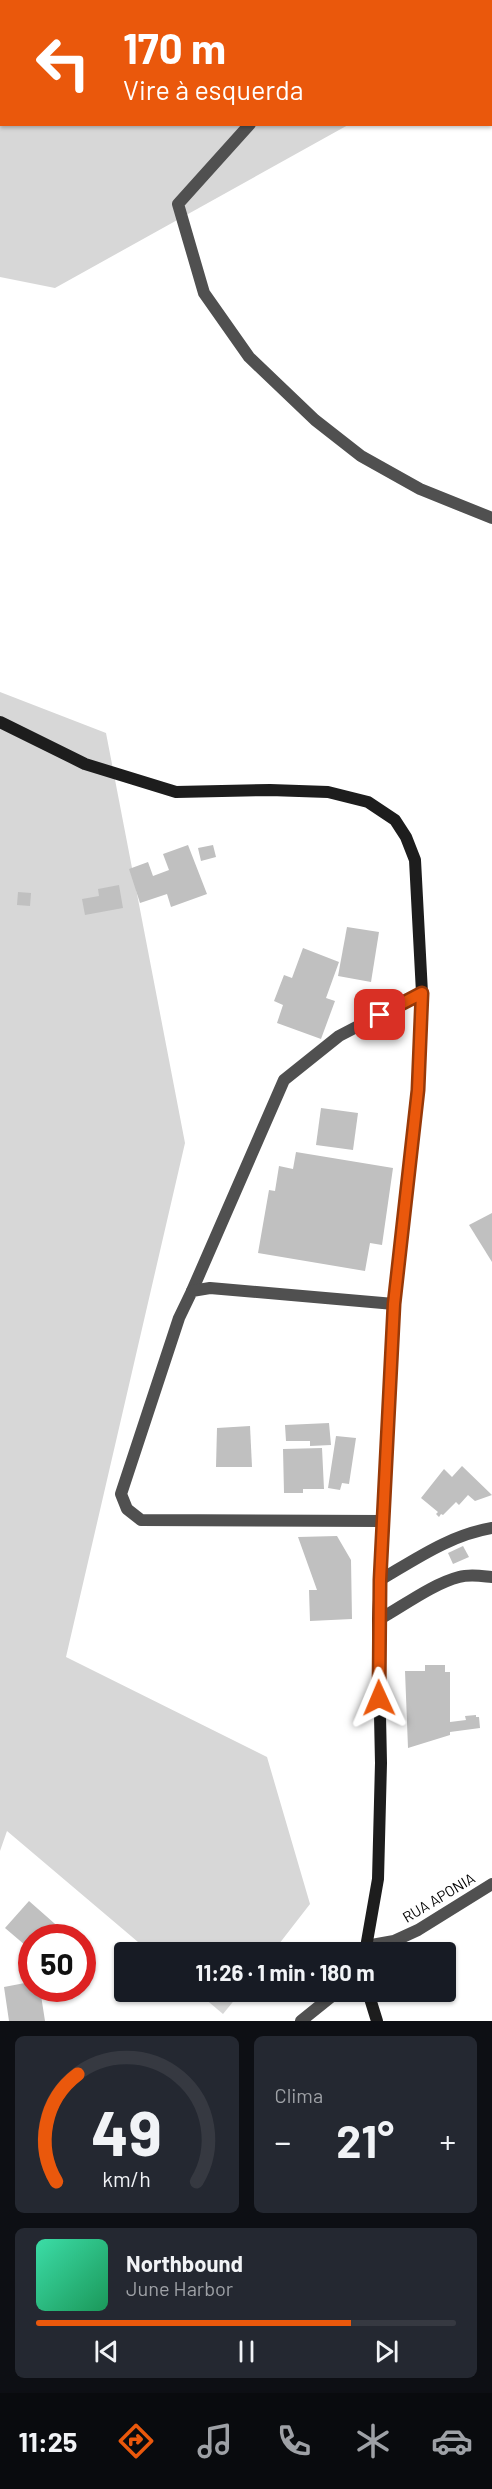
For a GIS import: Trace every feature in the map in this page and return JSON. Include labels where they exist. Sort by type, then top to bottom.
[{"type":"main road","points":[[0,722],[85,764],[176,792],[270,790],[328,792],[368,801],[395,820],[406,837],[415,860],[422,993],[418,1090],[394,1304],[378,1620],[381,1762],[378,1879],[366,1942]]},
{"type":"main road","points":[[371,2002],[377,2021]]},
{"type":"street","points":[[248,126],[177,204],[204,293],[249,357],[315,420],[361,456],[420,489],[492,518]]},
{"type":"street","points":[[383,1521],[141,1520],[127,1509],[121,1494],[179,1318],[284,1080],[339,1036],[422,993]]},
{"type":"street","points":[[192,1291],[210,1288],[394,1304]]},
{"type":"street","points":[[380,1580],[452,1539],[473,1531],[492,1528]]},
{"type":"street","points":[[378,1620],[459,1577],[474,1575],[492,1577]]},
{"type":"street","name":"RUA APONIA","points":[[391,1942],[418,1930],[492,1884]]},
{"type":"street","points":[[301,2021],[325,2002]]},
{"type":"shaded area","points":[[0,126],[346,126],[55,288],[0,277]]},
{"type":"shaded area","points":[[0,692],[106,733],[185,1143],[66,1657],[267,1757],[310,1904],[281,1942],[138,1942],[7,1831],[0,1851]]},
{"type":"shaded area","points":[[209,2002],[233,2002],[223,2014]]},
{"type":"building","points":[[188,845],[207,894],[171,907],[167,894],[140,903],[129,869],[148,862],[153,876],[169,870],[163,854]]},
{"type":"building","points":[[213,845],[216,857],[201,861],[198,848]]},
{"type":"building","points":[[119,885],[123,908],[85,915],[82,899],[99,896],[98,889]]},
{"type":"building","points":[[18,892],[31,893],[30,906],[17,905]]},
{"type":"building","points":[[347,927],[379,932],[371,982],[338,976]]},
{"type":"building","points":[[303,948],[339,962],[326,998],[335,1001],[321,1039],[277,1023],[283,1005],[274,1001],[284,975],[292,978]]},
{"type":"building","points":[[321,1108],[358,1113],[353,1150],[316,1145]]},
{"type":"building","points":[[296,1152],[393,1168],[382,1245],[370,1243],[365,1271],[258,1253],[269,1190],[275,1191],[279,1166],[293,1169]]},
{"type":"building","points":[[492,1213],[492,1262],[469,1225]]},
{"type":"building","points":[[329,1423],[331,1445],[310,1446],[310,1441],[286,1441],[285,1425]]},
{"type":"building","points":[[250,1426],[252,1467],[216,1467],[217,1428]]},
{"type":"building","points":[[336,1436],[356,1438],[349,1484],[342,1483],[340,1490],[328,1488]]},
{"type":"building","points":[[322,1448],[324,1489],[303,1489],[303,1493],[284,1493],[283,1449]]},
{"type":"building","points":[[462,1466],[492,1495],[475,1501],[468,1495],[459,1505],[456,1502],[439,1517],[436,1514],[438,1512],[421,1498],[444,1469],[452,1477]]},
{"type":"building","points":[[337,1536],[351,1560],[352,1619],[310,1621],[309,1590],[317,1590],[298,1537]]},
{"type":"building","points":[[463,1546],[469,1557],[453,1564],[448,1553]]},
{"type":"building","points":[[425,1665],[445,1665],[445,1672],[450,1672],[450,1722],[466,1720],[465,1716],[476,1715],[479,1717],[480,1728],[450,1732],[450,1735],[408,1748],[405,1671],[425,1671]]},
{"type":"building","points":[[29,1901],[55,1924],[18,1924],[18,1939],[5,1928]]},
{"type":"building","points":[[18,1984],[18,2002],[42,2002],[45,2021],[9,2021],[4,1987]]},
{"type":"route","points":[[379,1698],[380,1580],[394,1304],[418,1090],[422,993],[380,1015]]}]
